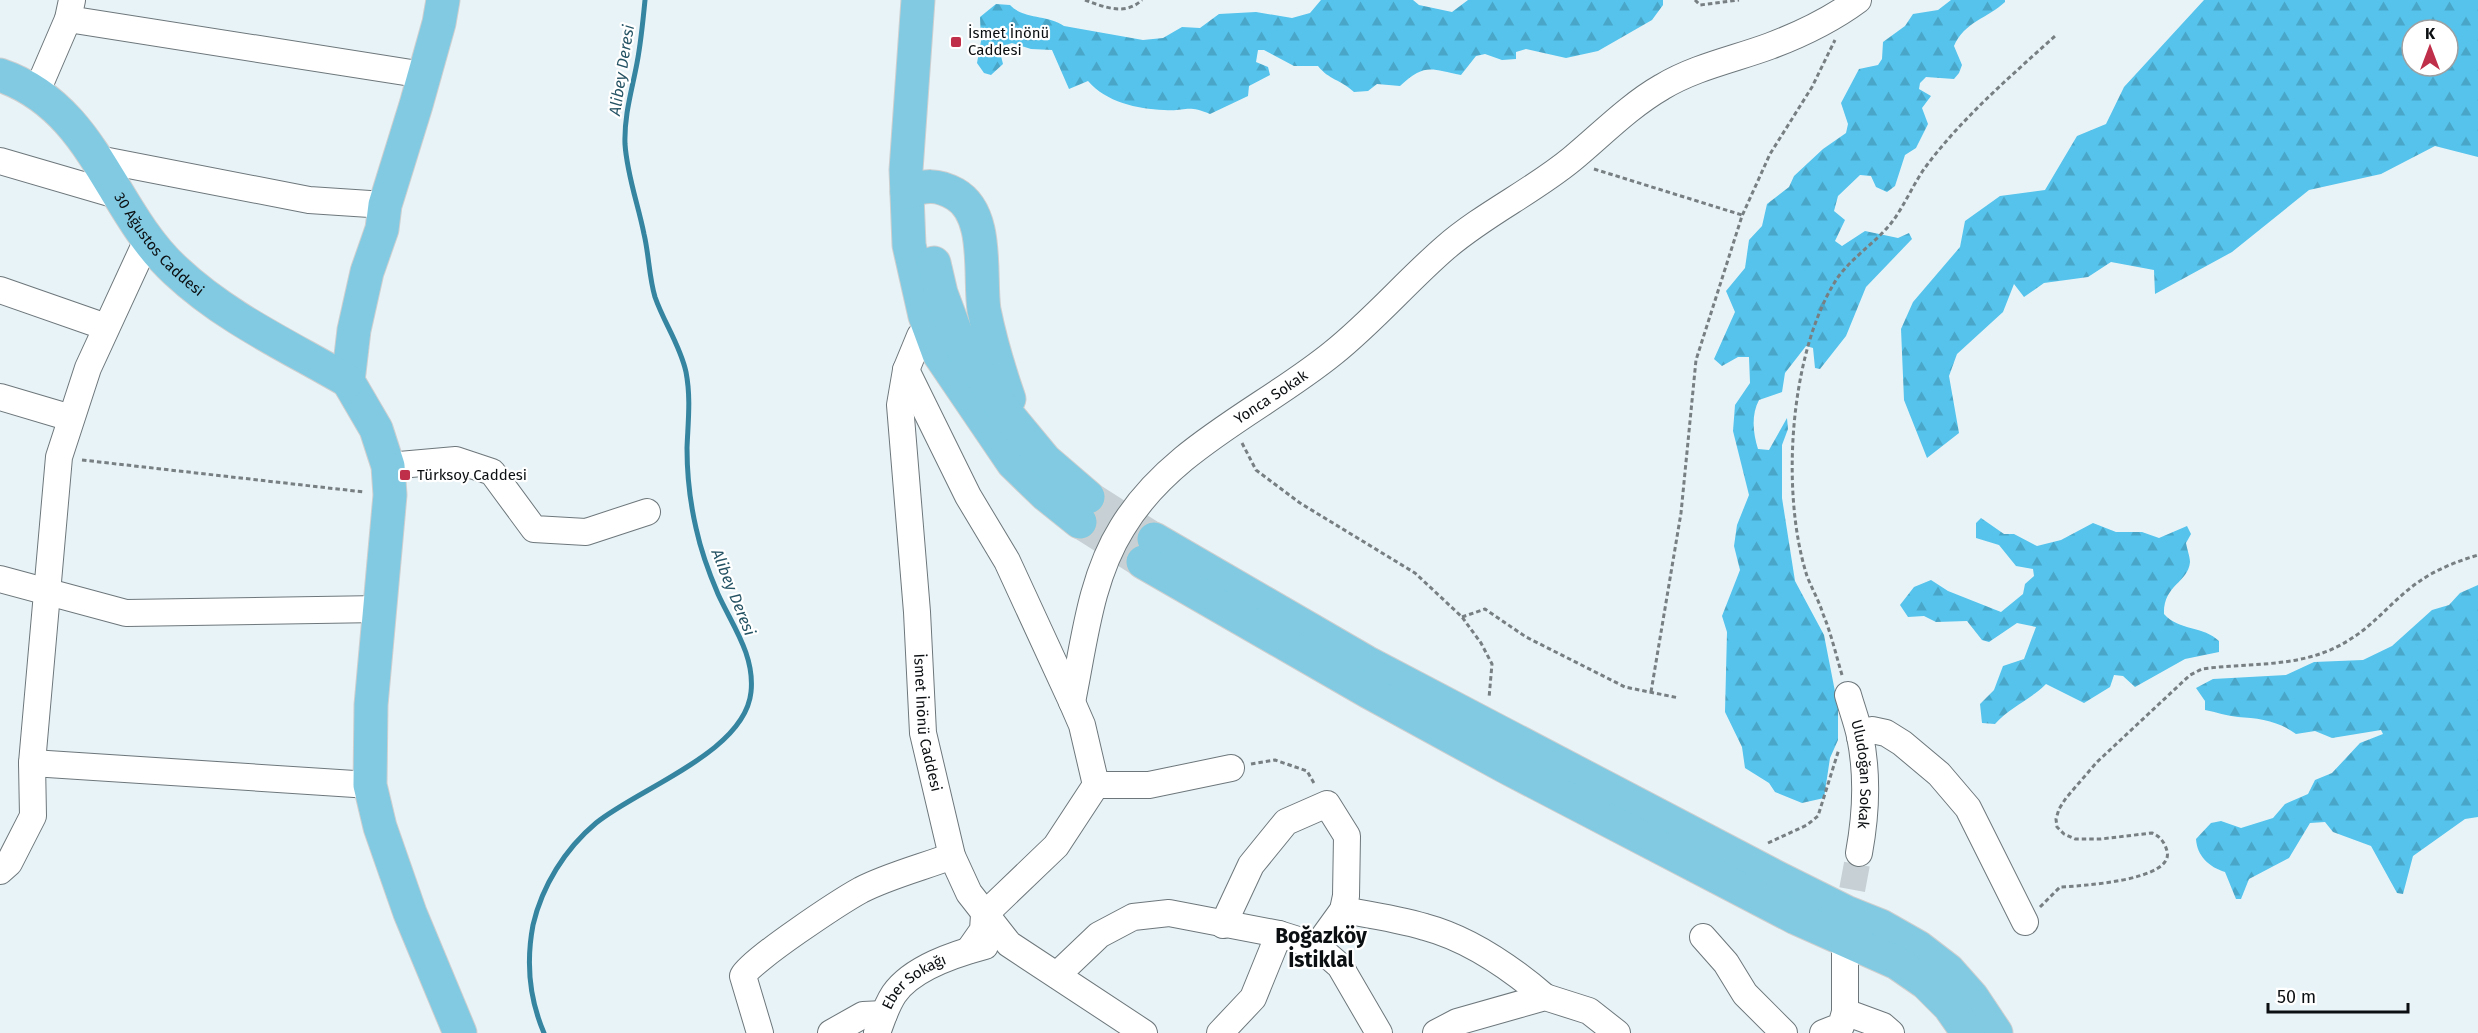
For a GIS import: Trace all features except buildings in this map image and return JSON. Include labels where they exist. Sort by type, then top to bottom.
[{"type":"main road","points":[[443,0],[439,23],[385,205],[382,229],[367,272],[354,330],[348,381],[376,429],[389,480],[371,705],[370,785],[380,826],[410,913],[460,1033]]},
{"type":"main road","points":[[916,189],[906,170],[918,0]]},
{"type":"main road","points":[[928,0],[932,22],[925,158],[916,189],[909,244],[917,284],[1002,408],[1084,509],[1045,494],[1013,463],[939,354],[938,317]]},
{"type":"main road","name":"30 Ağustos Caddesi","points":[[0,75],[37,91],[58,108],[98,159],[147,240],[174,270],[202,294],[236,317],[348,381]]},
{"type":"main road","points":[[916,189],[942,187],[961,197],[974,217],[981,244],[983,294],[991,337],[1011,403],[1025,436]]},
{"type":"main road","points":[[1968,1033],[1949,1006],[1926,983],[1897,963],[1796,918],[1506,767],[1369,692],[1149,550],[1743,860],[1918,946],[1948,970],[1972,998],[1996,1033]]},
{"type":"street","name":"Yonca Sokak","points":[[1072,702],[1095,592],[1102,570],[1121,529],[1141,500],[1166,475],[1206,442],[1333,353],[1447,246],[1570,161],[1624,114],[1663,86],[1719,62],[1771,46],[1829,21],[1855,2]]},
{"type":"street","points":[[37,91],[70,10],[424,75]]},
{"type":"street","points":[[98,159],[309,200],[385,205]]},
{"type":"street","points":[[0,161],[120,196]]},
{"type":"street","points":[[0,872],[9,863],[33,816],[32,763],[59,457],[88,368],[147,240]]},
{"type":"street","points":[[0,290],[106,327]]},
{"type":"street","name":"İsmet İnönü Caddesi","points":[[938,317],[920,336],[906,370],[900,405],[917,612],[923,733],[952,856],[969,893],[1009,944],[1144,1033]]},
{"type":"street","points":[[906,370],[968,496],[1007,561],[1072,702],[1082,725],[1096,785],[1056,846],[984,915],[983,930],[969,950]]},
{"type":"street","points":[[0,397],[71,418]]},
{"type":"street","points":[[389,480],[456,459],[492,472],[534,529],[586,532],[646,512]]},
{"type":"street","points":[[0,579],[126,612],[380,609]]},
{"type":"street","name":"Uludoğan Sokak","points":[[1848,695],[1850,738],[1866,809],[1859,853]]},
{"type":"street","points":[[1850,738],[1872,730],[1886,733],[1902,743],[1939,774],[1968,808],[2025,922]]},
{"type":"street","points":[[32,763],[370,785]]},
{"type":"street","points":[[1096,785],[1149,785],[1231,768]]},
{"type":"street","points":[[1223,925],[1251,864],[1286,822],[1327,804],[1347,836],[1346,896],[1343,910],[1317,946]]},
{"type":"street","points":[[760,1033],[743,976],[747,969],[779,944],[862,890],[952,856]]},
{"type":"street","points":[[1343,910],[1427,927],[1472,946],[1516,972],[1545,997],[1589,1011],[1617,1033]]},
{"type":"street","points":[[1057,975],[1099,935],[1133,917],[1169,913],[1279,934],[1317,946],[1340,966],[1379,1033]]},
{"type":"street","points":[[1220,1033],[1253,998],[1279,934]]},
{"type":"street","points":[[1703,937],[1726,963],[1745,994],[1784,1033]]},
{"type":"street","name":"Eber Sokağı","points":[[880,1024],[895,993],[911,977],[969,950],[989,945],[1009,944]]},
{"type":"street","points":[[1823,1033],[1841,1026],[1845,1012],[1845,953]]},
{"type":"street","points":[[1436,1033],[1457,1022],[1545,997]]},
{"type":"street","points":[[1845,1012],[1883,1026],[1891,1033]]},
{"type":"street","points":[[831,1033],[863,1015],[880,1024]]},
{"type":"path","points":[[1085,0],[1115,9],[1129,8],[1142,0]]},
{"type":"path","points":[[1695,0],[1700,5],[1739,0]]},
{"type":"path","points":[[1651,692],[1682,513],[1696,360],[1743,216],[1770,154],[1812,87],[1855,2]]},
{"type":"path","points":[[1848,695],[1824,616],[1808,576],[1796,529],[1792,489],[1794,420],[1806,357],[1815,327],[1833,284],[1847,266],[1893,221],[1927,165],[1966,118],[2055,36]]},
{"type":"path","points":[[1570,161],[1743,216]]},
{"type":"path","points":[[1242,417],[1242,444],[1256,470],[1300,503],[1415,573],[1462,617],[1481,643],[1492,664],[1490,696],[1478,721]]},
{"type":"path","points":[[59,457],[389,480]]},
{"type":"path","points":[[2025,922],[2060,887],[2096,885],[2128,878],[2156,869],[2165,862],[2168,853],[2157,835],[2141,833],[2122,838],[2076,839],[2064,834],[2057,827],[2056,819],[2066,798],[2097,762],[2190,675],[2202,669],[2289,662],[2321,653],[2356,635],[2420,581],[2478,555]]},
{"type":"path","points":[[1462,617],[1485,609],[1526,637],[1624,687],[1679,698]]},
{"type":"path","points":[[1743,860],[1772,841],[1808,825],[1818,816],[1837,762],[1850,738]]},
{"type":"path","points":[[1231,768],[1275,760],[1307,771],[1327,804]]},
{"type":"green space","points":[[1321,0],[1413,0],[1419,5],[1452,12],[1468,0],[1663,0],[1663,5],[1652,20],[1598,51],[1566,58],[1526,49],[1516,52],[1516,59],[1502,60],[1485,54],[1476,56],[1461,75],[1435,70],[1422,71],[1400,86],[1377,84],[1368,91],[1354,92],[1326,74],[1318,66],[1294,66],[1264,50],[1258,50],[1256,62],[1268,67],[1270,75],[1249,86],[1248,96],[1210,114],[1191,109],[1164,110],[1133,106],[1104,94],[1088,81],[1069,89],[1052,50],[1031,49],[1012,43],[1003,46],[1000,52],[1003,64],[991,75],[984,73],[977,63],[981,41],[980,17],[996,4],[1010,5],[1022,13],[1064,26],[1143,40],[1163,38],[1182,27],[1200,28],[1219,14],[1256,12],[1292,18],[1310,13]]},
{"type":"green space","points":[[1951,0],[2005,0],[2005,2],[1970,26],[1958,38],[1954,46],[1962,65],[1954,79],[1926,77],[1920,83],[1919,89],[1931,96],[1922,108],[1928,124],[1916,148],[1905,155],[1895,186],[1887,192],[1876,187],[1871,176],[1860,175],[1838,196],[1834,211],[1845,220],[1835,241],[1842,246],[1865,231],[1898,238],[1909,233],[1912,239],[1866,287],[1846,336],[1820,369],[1815,368],[1813,348],[1806,346],[1785,373],[1782,392],[1759,400],[1755,412],[1754,430],[1758,449],[1769,450],[1787,418],[1788,429],[1782,445],[1782,498],[1795,581],[1824,635],[1838,707],[1838,740],[1830,758],[1824,798],[1802,803],[1775,792],[1769,783],[1745,768],[1742,747],[1725,712],[1727,632],[1722,616],[1740,570],[1734,546],[1737,525],[1749,495],[1733,431],[1735,405],[1750,383],[1749,357],[1738,357],[1722,366],[1714,359],[1735,312],[1726,291],[1745,268],[1749,240],[1762,226],[1767,204],[1789,187],[1794,176],[1823,149],[1846,133],[1848,124],[1841,103],[1859,69],[1878,65],[1882,59],[1883,42],[1905,26],[1913,14],[1938,10]]},
{"type":"green space","points":[[2204,0],[2478,0],[2478,157],[2435,146],[2381,174],[2309,190],[2232,252],[2155,294],[2154,270],[2111,262],[2088,277],[2044,283],[2024,297],[2014,284],[2003,312],[1957,354],[1949,376],[1959,433],[1927,458],[1904,400],[1901,329],[1913,302],[1960,247],[1965,221],[2000,196],[2045,190],[2077,136],[2106,124],[2124,87]]},
{"type":"green space","points":[[1981,518],[2004,534],[2014,534],[2037,546],[2061,540],[2093,523],[2116,532],[2142,532],[2159,538],[2187,526],[2191,534],[2186,543],[2190,562],[2185,575],[2167,597],[2164,614],[2177,623],[2213,636],[2219,641],[2219,652],[2185,659],[2135,687],[2123,676],[2114,675],[2110,687],[2084,703],[2046,684],[1995,724],[1982,723],[1980,704],[1994,690],[2003,666],[2024,659],[2036,627],[2017,623],[1989,642],[1982,640],[1967,621],[1936,622],[1924,616],[1908,617],[1900,605],[1914,587],[1931,580],[1948,591],[2001,612],[2023,594],[2025,584],[2034,576],[2033,569],[2016,566],[1999,545],[1976,538],[1976,523]]},
{"type":"green space","points":[[2478,585],[2478,817],[2465,819],[2413,856],[2403,894],[2397,893],[2371,846],[2333,832],[2325,822],[2310,823],[2289,858],[2249,879],[2241,899],[2236,899],[2225,872],[2214,867],[2201,856],[2196,839],[2211,823],[2221,821],[2241,828],[2273,818],[2285,804],[2308,794],[2315,780],[2332,773],[2360,743],[2383,734],[2381,730],[2332,738],[2315,731],[2296,734],[2268,721],[2205,710],[2205,701],[2196,688],[2213,679],[2286,675],[2314,662],[2363,660],[2392,646],[2432,610],[2449,605],[2460,593]]},
{"type":"waterway","name":"Alibey Deresi","points":[[544,1033],[535,1007],[529,966],[531,939],[537,910],[556,869],[574,844],[596,823],[711,751],[730,733],[744,713],[751,692],[750,665],[746,653],[715,586],[696,528],[688,468],[688,382],[680,353],[655,297],[646,242],[626,156],[626,123],[640,47],[645,0]]},
{"type":"tunnel","points":[[1088,497],[1154,539]]},
{"type":"tunnel","points":[[1080,522],[1143,562]]},
{"type":"tunnel","points":[[1845,928],[1859,853]]},
{"type":"place","name":"İsmet İnönü Caddesi","points":[[956,42]]},
{"type":"place","name":"Türksoy Caddesi","points":[[405,475]]},
{"type":"district","name":"Boğazköy İstiklal","points":[[1321,948]]}]
